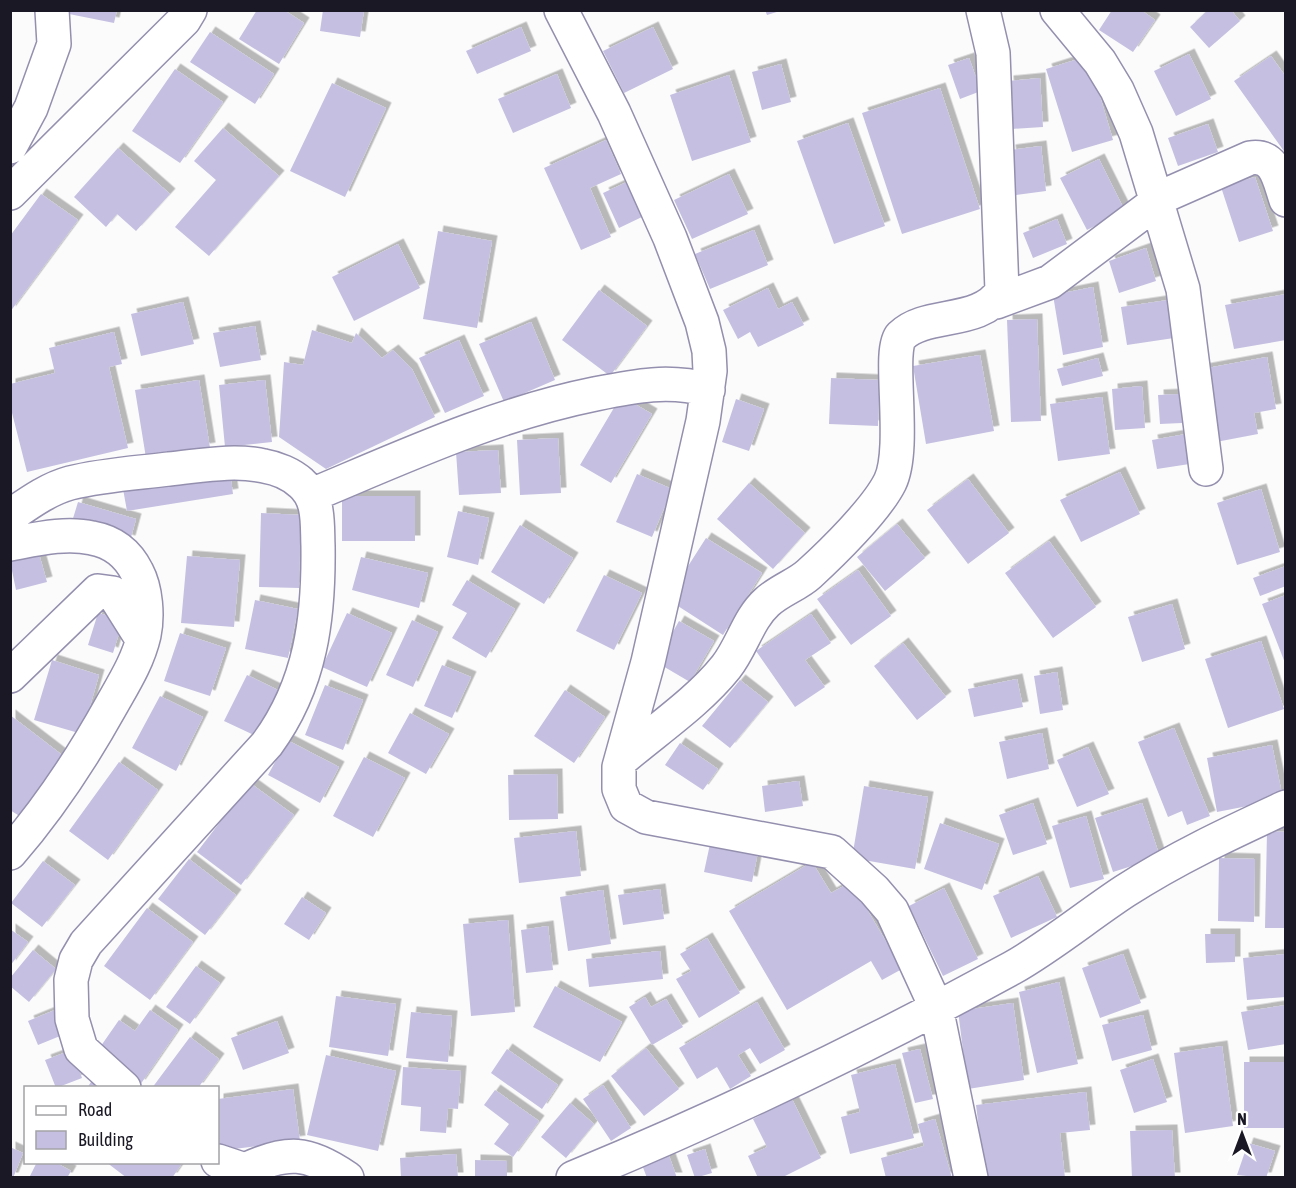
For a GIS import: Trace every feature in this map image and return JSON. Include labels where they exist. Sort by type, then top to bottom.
[{"type":"street","points":[[10,147],[31,108],[54,44],[52,10]]},
{"type":"street","points":[[10,193],[184,20],[190,10]]},
{"type":"street","points":[[561,10],[614,113],[670,237],[702,322],[709,351],[708,390],[659,617],[634,719],[621,760],[618,789],[626,806],[646,817],[832,852],[874,890],[892,911],[936,1007],[971,1178]]},
{"type":"street","points":[[983,10],[993,52],[1002,259],[1002,291],[996,302]]},
{"type":"street","points":[[1057,10],[1100,62],[1117,90],[1136,133],[1183,289],[1206,468]]},
{"type":"street","points":[[621,760],[713,682],[728,664],[766,602],[808,575],[881,499],[897,463],[899,434],[895,352],[900,337],[912,328],[984,309],[996,302],[1050,282],[1072,269],[1158,201],[1250,158],[1258,156],[1267,159],[1274,167],[1286,200]]},
{"type":"street","points":[[312,495],[468,430],[566,400],[663,383],[686,384],[708,390]]},
{"type":"street","points":[[10,516],[44,494],[70,483],[219,464],[264,466],[284,472],[300,482],[312,495],[317,510],[317,606],[314,638],[293,701],[267,744],[86,943],[76,960],[71,980],[70,1002],[81,1049],[122,1086]]},
{"type":"street","points":[[10,544],[48,537],[93,538],[129,556],[141,579],[145,604],[142,639],[133,666],[84,756],[42,816],[10,853]]},
{"type":"street","points":[[10,676],[98,591],[113,593],[142,639]]},
{"type":"street","points":[[573,1178],[763,1096],[936,1007],[1014,966],[1091,913],[1180,858],[1286,807]]},
{"type":"street","points":[[219,1161],[245,1170],[274,1156],[302,1158],[332,1167],[347,1178]]},
{"type":"building","points":[[70,10],[117,10],[114,23],[69,14]]},
{"type":"building","points":[[257,10],[284,10],[304,23],[279,64],[239,39]]},
{"type":"building","points":[[323,10],[364,10],[360,37],[320,31]]},
{"type":"building","points":[[765,10],[780,10],[780,11],[767,15]]},
{"type":"building","points":[[1112,10],[1141,10],[1155,20],[1133,52],[1099,30]]},
{"type":"building","points":[[1208,10],[1231,10],[1240,21],[1209,48],[1190,27]]},
{"type":"building","points":[[521,27],[531,51],[477,74],[466,51]]},
{"type":"building","points":[[653,27],[673,69],[624,93],[603,51]]},
{"type":"building","points":[[210,32],[274,74],[255,104],[190,62]]},
{"type":"building","points":[[1189,54],[1211,99],[1176,116],[1154,71]]},
{"type":"building","points":[[1088,56],[1113,140],[1072,152],[1046,69]]},
{"type":"building","points":[[1271,56],[1286,77],[1286,154],[1234,81]]},
{"type":"building","points":[[969,58],[981,91],[960,99],[948,65]]},
{"type":"building","points":[[781,64],[791,102],[762,110],[752,72]]},
{"type":"building","points":[[175,69],[223,102],[180,163],[132,131]]},
{"type":"building","points":[[557,74],[571,108],[513,133],[498,99]]},
{"type":"building","points":[[729,75],[751,142],[692,161],[670,95]]},
{"type":"building","points":[[1040,78],[1043,127],[1012,129],[1008,81]]},
{"type":"building","points":[[332,83],[386,108],[345,197],[290,171]]},
{"type":"building","points":[[940,88],[980,209],[902,234],[862,113]]},
{"type":"building","points":[[848,123],[885,226],[834,244],[797,141]]},
{"type":"building","points":[[1208,124],[1218,152],[1178,166],[1168,138]]},
{"type":"building","points":[[223,128],[279,176],[209,256],[175,227],[216,180],[194,161]]},
{"type":"building","points":[[606,140],[621,174],[590,188],[611,237],[581,250],[544,168]]},
{"type":"building","points":[[1041,146],[1046,191],[1016,195],[1010,150]]},
{"type":"building","points":[[118,148],[170,194],[136,231],[117,214],[106,227],[74,197]]},
{"type":"building","points":[[1099,159],[1125,211],[1087,230],[1060,178]]},
{"type":"building","points":[[729,174],[748,214],[692,239],[674,200]]},
{"type":"building","points":[[1255,177],[1273,231],[1239,242],[1221,187]]},
{"type":"building","points":[[629,181],[644,216],[619,228],[603,193]]},
{"type":"building","points":[[41,194],[78,220],[10,312],[10,236]]},
{"type":"building","points":[[1057,219],[1067,244],[1033,258],[1023,233]]},
{"type":"building","points":[[754,230],[768,265],[710,289],[695,254]]},
{"type":"building","points":[[438,231],[492,241],[477,328],[423,319]]},
{"type":"building","points":[[398,244],[420,288],[354,321],[332,277]]},
{"type":"building","points":[[1146,248],[1156,281],[1119,293],[1109,261]]},
{"type":"building","points":[[1093,287],[1103,347],[1063,355],[1053,295]]},
{"type":"building","points":[[768,288],[778,309],[792,302],[804,325],[758,347],[750,332],[738,339],[723,310]]},
{"type":"building","points":[[599,290],[647,326],[610,376],[562,340]]},
{"type":"building","points":[[1286,294],[1286,340],[1234,349],[1225,305]]},
{"type":"building","points":[[1168,300],[1174,338],[1127,345],[1121,307]]},
{"type":"building","points":[[183,302],[194,344],[141,356],[131,314]]},
{"type":"building","points":[[1037,319],[1041,421],[1011,422],[1007,320]]},
{"type":"building","points":[[531,322],[555,380],[504,402],[479,344]]},
{"type":"building","points":[[255,326],[261,360],[220,367],[213,333]]},
{"type":"building","points":[[312,330],[352,343],[356,333],[382,358],[393,350],[412,369],[435,417],[326,469],[279,437],[284,362],[303,365]]},
{"type":"building","points":[[114,332],[122,364],[109,367],[128,448],[27,472],[10,405],[10,384],[55,373],[49,348]]},
{"type":"building","points":[[459,340],[484,396],[445,413],[419,358]]},
{"type":"building","points":[[980,355],[994,431],[926,444],[913,366]]},
{"type":"building","points":[[1267,357],[1276,409],[1254,413],[1258,434],[1216,442],[1202,369]]},
{"type":"building","points":[[1098,358],[1103,376],[1062,386],[1057,369]]},
{"type":"building","points":[[831,378],[879,380],[878,426],[829,424]]},
{"type":"building","points":[[199,380],[210,448],[146,458],[135,390]]},
{"type":"building","points":[[265,380],[272,442],[225,447],[219,385]]},
{"type":"building","points":[[1142,386],[1145,428],[1115,430],[1112,389]]},
{"type":"building","points":[[1181,394],[1182,423],[1160,424],[1158,395]]},
{"type":"building","points":[[621,396],[652,414],[611,483],[580,465]]},
{"type":"building","points":[[1102,397],[1110,454],[1058,461],[1050,404]]},
{"type":"building","points":[[736,399],[764,409],[749,451],[722,442]]},
{"type":"building","points":[[1192,433],[1196,463],[1157,469],[1152,440]]},
{"type":"building","points":[[558,438],[561,493],[520,495],[517,440]]},
{"type":"building","points":[[498,450],[501,493],[459,495],[456,452]]},
{"type":"building","points":[[230,472],[233,494],[127,511],[123,489]]},
{"type":"building","points":[[1120,472],[1140,514],[1081,542],[1060,500]]},
{"type":"building","points":[[637,474],[672,489],[652,537],[616,522]]},
{"type":"building","points":[[968,479],[1009,533],[968,564],[927,510]]},
{"type":"building","points":[[749,483],[805,533],[773,569],[717,519]]},
{"type":"building","points":[[1261,489],[1280,552],[1237,565],[1217,503]]},
{"type":"building","points":[[342,496],[415,496],[415,541],[342,541]]},
{"type":"building","points":[[78,502],[136,519],[130,541],[71,525]]},
{"type":"building","points":[[458,511],[489,518],[478,565],[447,557]]},
{"type":"building","points":[[261,513],[301,515],[299,588],[259,587]]},
{"type":"building","points":[[897,524],[925,558],[885,591],[857,557]]},
{"type":"building","points":[[520,525],[573,558],[544,604],[491,572]]},
{"type":"building","points":[[706,538],[762,573],[723,635],[667,599]]},
{"type":"building","points":[[1049,541],[1096,607],[1053,638],[1005,573]]},
{"type":"building","points":[[39,554],[47,582],[16,590],[10,561]]},
{"type":"building","points":[[187,556],[240,560],[234,627],[181,623]]},
{"type":"building","points":[[361,557],[428,573],[419,608],[352,590]]},
{"type":"building","points":[[1286,566],[1286,586],[1260,596],[1253,578]]},
{"type":"building","points":[[858,570],[891,616],[851,645],[817,599]]},
{"type":"building","points":[[604,575],[642,593],[614,650],[576,631]]},
{"type":"building","points":[[467,580],[515,609],[486,658],[452,638],[467,613],[452,605]]},
{"type":"building","points":[[1286,595],[1286,663],[1285,663],[1262,604]]},
{"type":"building","points":[[255,600],[298,609],[288,658],[245,649]]},
{"type":"building","points":[[1172,604],[1185,649],[1142,662],[1128,617]]},
{"type":"building","points":[[98,613],[123,620],[113,653],[88,645]]},
{"type":"building","points":[[347,613],[392,633],[367,687],[322,667]]},
{"type":"building","points":[[811,614],[831,643],[805,660],[825,687],[795,707],[756,651]]},
{"type":"building","points":[[412,620],[438,632],[413,687],[386,675]]},
{"type":"building","points":[[679,621],[714,641],[690,682],[656,662]]},
{"type":"building","points":[[180,633],[226,648],[210,696],[164,681]]},
{"type":"building","points":[[1261,641],[1284,709],[1228,728],[1205,659]]},
{"type":"building","points":[[903,643],[946,697],[917,720],[874,666]]},
{"type":"building","points":[[52,660],[99,675],[82,734],[34,720]]},
{"type":"building","points":[[442,665],[471,677],[452,718],[424,706]]},
{"type":"building","points":[[1057,672],[1063,710],[1040,714],[1034,676]]},
{"type":"building","points":[[247,675],[282,692],[260,738],[224,721]]},
{"type":"building","points":[[1017,679],[1023,707],[974,717],[968,689]]},
{"type":"building","points":[[740,680],[768,702],[730,748],[702,726]]},
{"type":"building","points":[[325,685],[363,700],[343,750],[305,735]]},
{"type":"building","points":[[565,690],[605,717],[574,763],[534,736]]},
{"type":"building","points":[[160,696],[203,717],[176,771],[132,748]]},
{"type":"building","points":[[410,713],[449,734],[426,774],[388,753]]},
{"type":"building","points":[[10,715],[66,758],[21,817],[10,810]]},
{"type":"building","points":[[1174,728],[1210,816],[1187,825],[1182,811],[1168,817],[1138,742]]},
{"type":"building","points":[[1042,733],[1049,769],[1007,779],[999,742]]},
{"type":"building","points":[[287,740],[339,767],[320,803],[268,775]]},
{"type":"building","points":[[680,743],[718,769],[703,790],[665,765]]},
{"type":"building","points":[[1272,745],[1283,799],[1217,812],[1207,758]]},
{"type":"building","points":[[1088,747],[1109,794],[1077,807],[1057,760]]},
{"type":"building","points":[[364,757],[405,778],[373,837],[333,816]]},
{"type":"building","points":[[119,762],[158,790],[108,860],[69,831]]},
{"type":"building","points":[[557,774],[558,819],[509,820],[508,775]]},
{"type":"building","points":[[799,781],[803,806],[765,812],[762,786]]},
{"type":"building","points":[[250,783],[294,815],[241,885],[197,852]]},
{"type":"building","points":[[864,786],[928,797],[915,869],[852,858]]},
{"type":"building","points":[[1033,803],[1047,844],[1013,855],[999,815]]},
{"type":"building","points":[[1142,803],[1160,857],[1113,872],[1095,818]]},
{"type":"building","points":[[1086,816],[1104,879],[1070,888],[1052,826]]},
{"type":"building","points":[[940,823],[999,844],[982,890],[924,869]]},
{"type":"building","points":[[576,831],[581,876],[519,883],[514,838]]},
{"type":"building","points":[[1267,831],[1286,832],[1286,928],[1265,928]]},
{"type":"building","points":[[710,844],[758,852],[752,882],[704,872]]},
{"type":"building","points":[[1219,858],[1255,859],[1254,922],[1218,921]]},
{"type":"building","points":[[189,859],[236,895],[205,935],[158,899]]},
{"type":"building","points":[[43,861],[75,885],[42,927],[11,903]]},
{"type":"building","points":[[812,862],[831,893],[851,882],[902,969],[882,980],[871,961],[787,1010],[729,911]]},
{"type":"building","points":[[1038,876],[1057,917],[1011,938],[993,896]]},
{"type":"building","points":[[944,888],[978,959],[943,976],[909,906]]},
{"type":"building","points":[[660,889],[664,919],[623,925],[618,895]]},
{"type":"building","points":[[603,890],[611,944],[568,951],[560,897]]},
{"type":"building","points":[[302,897],[326,913],[309,940],[284,924]]},
{"type":"building","points":[[147,908],[193,942],[150,1000],[104,966]]},
{"type":"building","points":[[508,920],[515,1012],[471,1016],[463,924]]},
{"type":"building","points":[[548,926],[553,970],[526,973],[521,930]]},
{"type":"building","points":[[10,929],[28,942],[10,966]]},
{"type":"building","points":[[1205,934],[1235,934],[1235,962],[1206,963]]},
{"type":"building","points":[[707,938],[740,993],[699,1018],[676,979],[691,971],[680,954]]},
{"type":"building","points":[[33,950],[56,969],[29,1002],[10,986],[10,978]]},
{"type":"building","points":[[660,951],[663,979],[589,987],[586,959]]},
{"type":"building","points":[[1123,954],[1141,1003],[1100,1018],[1082,968]]},
{"type":"building","points":[[1286,954],[1286,997],[1247,1000],[1243,958]]},
{"type":"building","points":[[196,966],[220,983],[190,1024],[166,1007]]},
{"type":"building","points":[[1059,982],[1078,1064],[1037,1073],[1019,992]]},
{"type":"building","points":[[555,986],[622,1022],[600,1062],[533,1027]]},
{"type":"building","points":[[336,996],[396,1004],[388,1056],[329,1047]]},
{"type":"building","points":[[645,997],[651,1007],[666,999],[683,1027],[652,1045],[629,1007]]},
{"type":"building","points":[[757,1002],[785,1050],[760,1064],[750,1048],[738,1055],[751,1076],[730,1089],[717,1067],[697,1079],[679,1048]]},
{"type":"building","points":[[1013,1003],[1024,1080],[968,1089],[958,1011]]},
{"type":"building","points":[[1286,1005],[1286,1044],[1248,1050],[1241,1012]]},
{"type":"building","points":[[55,1010],[65,1034],[38,1045],[28,1021]]},
{"type":"building","points":[[150,1010],[178,1030],[140,1085],[96,1053],[119,1020],[135,1031]]},
{"type":"building","points":[[411,1012],[452,1016],[448,1062],[406,1058]]},
{"type":"building","points":[[1143,1015],[1152,1050],[1112,1061],[1102,1025]]},
{"type":"building","points":[[277,1021],[289,1053],[243,1070],[231,1038]]},
{"type":"building","points":[[190,1037],[219,1059],[199,1086],[153,1086]]},
{"type":"building","points":[[1222,1046],[1233,1126],[1185,1133],[1174,1053]]},
{"type":"building","points":[[646,1048],[679,1089],[644,1116],[611,1076]]},
{"type":"building","points":[[507,1049],[558,1085],[542,1109],[491,1073]]},
{"type":"building","points":[[920,1049],[933,1099],[915,1103],[902,1053]]},
{"type":"building","points":[[72,1050],[82,1078],[55,1086],[45,1060]]},
{"type":"building","points":[[326,1055],[396,1071],[378,1151],[307,1135]]},
{"type":"building","points":[[1153,1059],[1167,1102],[1134,1113],[1120,1070]]},
{"type":"building","points":[[1244,1062],[1286,1062],[1286,1128],[1244,1128]]},
{"type":"building","points":[[895,1064],[914,1138],[850,1154],[841,1117],[860,1112],[851,1075]]},
{"type":"building","points":[[403,1067],[461,1071],[458,1109],[448,1108],[446,1133],[420,1131],[421,1107],[401,1105]]},
{"type":"building","points":[[93,1079],[103,1086],[88,1086]]},
{"type":"building","points":[[603,1085],[631,1128],[611,1141],[583,1099]]},
{"type":"building","points":[[293,1089],[300,1141],[219,1151],[219,1099]]},
{"type":"building","points":[[495,1090],[539,1121],[513,1157],[494,1144],[509,1124],[484,1105]]},
{"type":"building","points":[[1086,1092],[1090,1130],[1060,1133],[1065,1178],[985,1178],[976,1105]]},
{"type":"building","points":[[792,1099],[821,1158],[781,1178],[758,1178],[748,1156],[767,1147],[753,1119]]},
{"type":"building","points":[[570,1103],[594,1124],[566,1158],[541,1137]]},
{"type":"building","points":[[935,1119],[952,1178],[886,1178],[881,1158],[924,1146],[918,1124]]},
{"type":"building","points":[[1172,1130],[1175,1178],[1132,1178],[1130,1131]]},
{"type":"building","points":[[1248,1143],[1275,1151],[1266,1178],[1237,1175]]},
{"type":"building","points":[[10,1147],[23,1153],[13,1178],[10,1178]]},
{"type":"building","points":[[705,1149],[712,1173],[695,1178],[687,1155]]},
{"type":"building","points":[[668,1153],[677,1178],[647,1178],[641,1162]]},
{"type":"building","points":[[456,1154],[458,1178],[401,1178],[400,1158]]},
{"type":"building","points":[[475,1160],[507,1161],[507,1178],[475,1178]]},
{"type":"building","points":[[36,1164],[59,1164],[71,1171],[67,1178],[29,1178]]},
{"type":"building","points":[[109,1164],[182,1164],[172,1178],[127,1178]]}]
